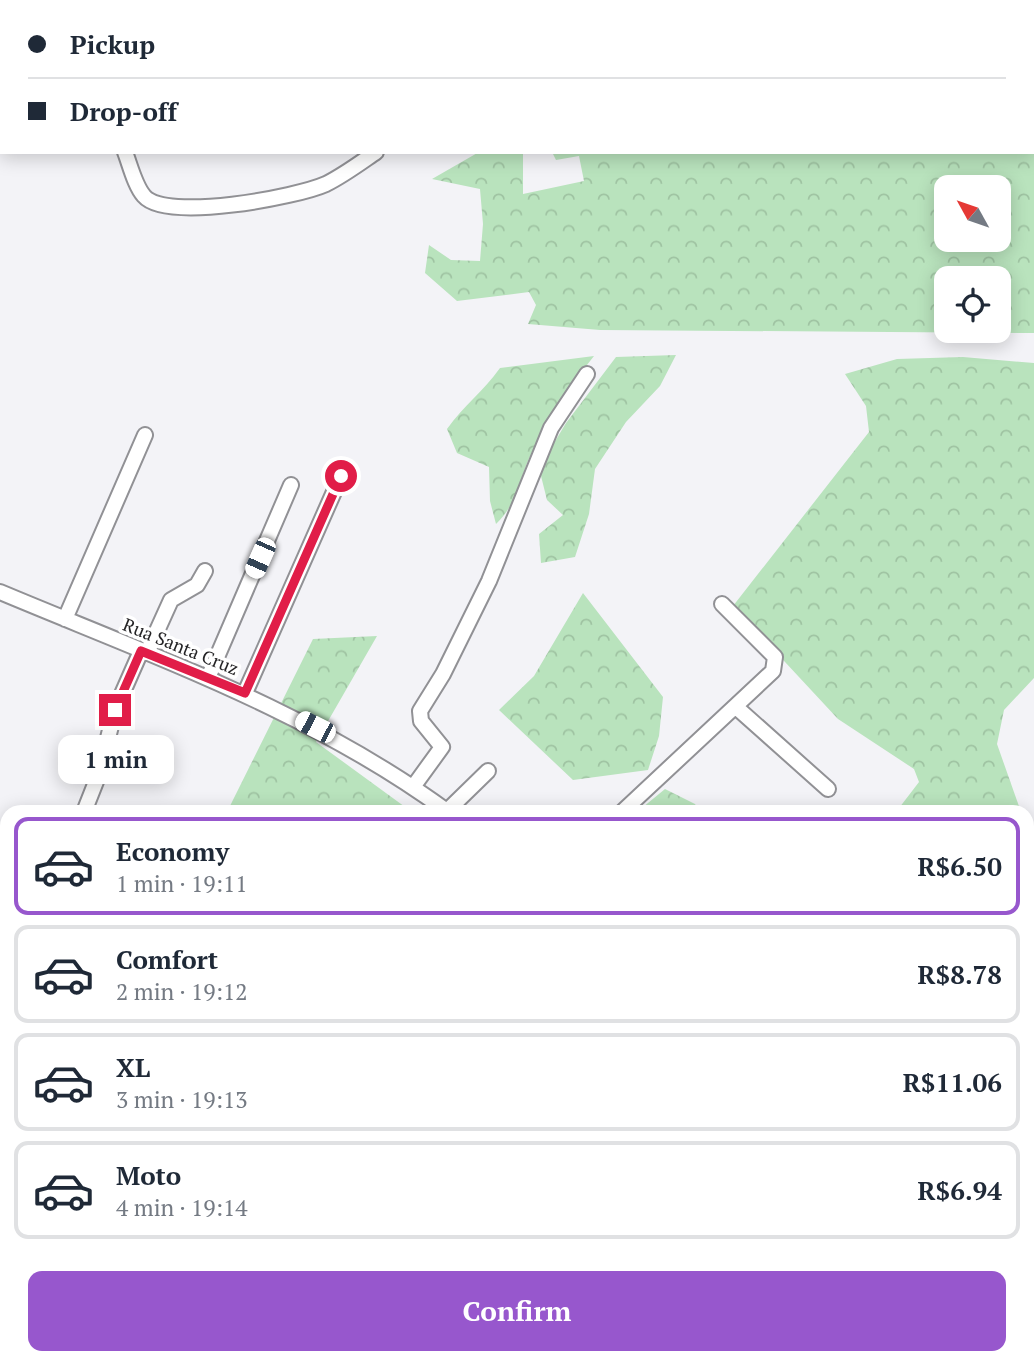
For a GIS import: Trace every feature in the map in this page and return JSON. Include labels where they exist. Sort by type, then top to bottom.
[{"type":"street","points":[[126,154],[143,195],[150,201],[179,207],[250,202],[303,192],[326,184],[373,154]]},
{"type":"street","points":[[413,788],[442,747],[421,721],[420,711],[453,656],[489,581],[551,428],[587,374]]},
{"type":"street","points":[[65,620],[145,435]]},
{"type":"street","points":[[245,693],[341,476]]},
{"type":"street","points":[[208,678],[291,485]]},
{"type":"street","points":[[87,805],[99,774],[115,710],[144,652],[171,600],[197,585],[205,571]]},
{"type":"street","name":"Rua Santa Cruz","points":[[0,592],[245,693],[341,741],[438,805]]},
{"type":"street","points":[[630,805],[769,677],[776,664],[775,657],[722,604]]},
{"type":"street","points":[[736,707],[828,789]]},
{"type":"street","points":[[453,805],[488,771]]},
{"type":"green space","points":[[476,154],[523,154],[523,194],[584,181],[579,156],[556,160],[553,154],[1034,154],[1034,333],[1011,333],[1011,266],[934,266],[934,332],[600,330],[528,324],[536,305],[529,292],[457,301],[425,273],[429,245],[451,260],[480,261],[483,224],[480,189],[432,179]]},
{"type":"green space","points":[[676,355],[660,386],[626,422],[595,469],[589,514],[575,557],[541,563],[539,534],[563,515],[547,500],[539,468],[566,423],[616,357]]},
{"type":"green space","points":[[594,356],[546,427],[527,462],[510,507],[496,524],[490,501],[489,467],[457,453],[447,429],[500,368]]},
{"type":"green space","points":[[963,357],[1034,363],[1034,678],[1004,710],[997,744],[1019,805],[901,805],[919,782],[914,769],[838,719],[733,606],[869,432],[866,406],[845,374],[897,359]]},
{"type":"green space","points":[[583,593],[663,697],[659,736],[648,770],[573,780],[499,710],[534,676]]},
{"type":"green space","points":[[377,636],[316,742],[402,805],[230,805],[313,639]]},
{"type":"green space","points":[[665,789],[696,805],[646,805]]},
{"type":"route","points":[[115,710],[141,651],[245,693],[341,476]]}]
